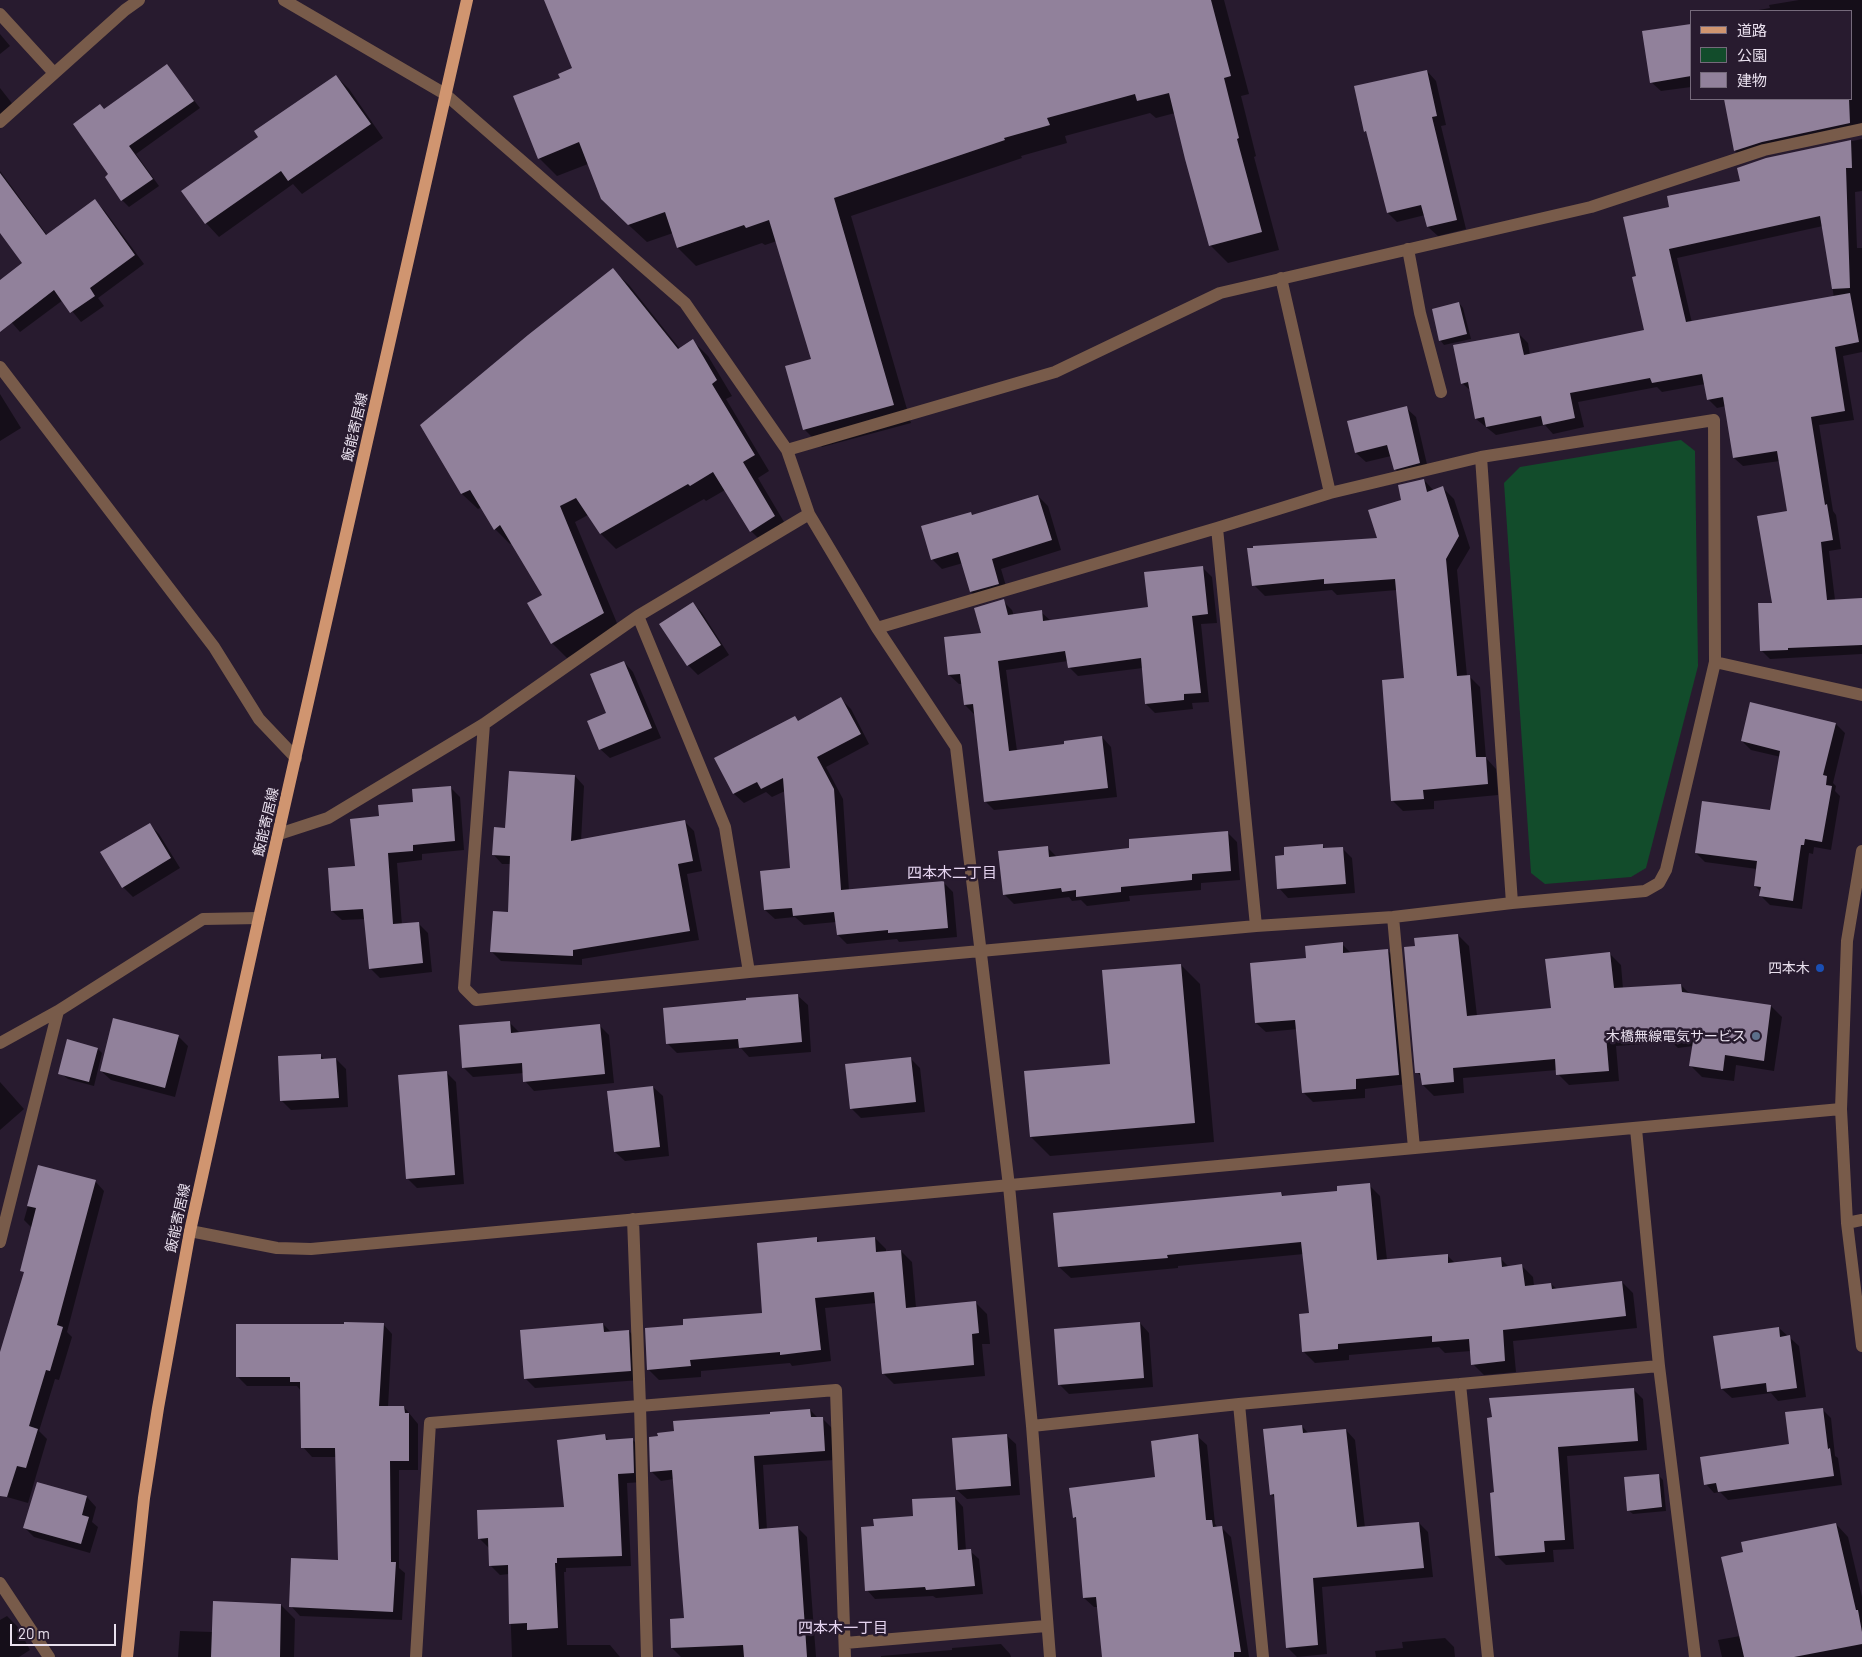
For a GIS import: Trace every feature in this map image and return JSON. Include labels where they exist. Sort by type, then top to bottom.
[{"type":"main road","name":"飯能寄居線","points":[[126,1657],[144,1498],[159,1399],[190,1231],[466,0]]},
{"type":"street","points":[[0,122],[125,10],[139,0]]},
{"type":"street","points":[[284,0],[445,94],[685,303],[787,450],[809,514],[878,628],[956,747],[1009,1186],[1032,1426],[1046,1626],[1050,1657]]},
{"type":"street","points":[[0,14],[54,73]]},
{"type":"street","points":[[787,450],[1056,372],[1220,293],[1591,207],[1764,150],[1862,129]]},
{"type":"street","points":[[1408,249],[1420,313],[1441,392]]},
{"type":"street","points":[[1281,278],[1330,492]]},
{"type":"street","points":[[0,367],[214,647],[259,720],[296,758]]},
{"type":"street","points":[[484,724],[464,988],[476,1000],[749,972],[1256,926],[1393,917],[1512,903],[1645,892],[1658,883],[1666,870],[1715,662],[1714,420],[1481,458],[1330,492],[1217,528],[878,628]]},
{"type":"street","points":[[1481,458],[1512,903]]},
{"type":"street","points":[[279,834],[328,818],[484,724],[638,616],[809,514]]},
{"type":"street","points":[[1217,528],[1256,926]]},
{"type":"street","points":[[638,616],[726,827],[749,972]]},
{"type":"street","points":[[1715,662],[1862,695]]},
{"type":"street","points":[[1862,851],[1846,941],[1841,1110],[1847,1223],[1862,1346]]},
{"type":"street","points":[[1393,917],[1414,1148]]},
{"type":"street","points":[[0,1044],[58,1011],[203,919],[259,918]]},
{"type":"street","points":[[0,1242],[58,1011]]},
{"type":"street","points":[[190,1231],[278,1248],[311,1249],[1841,1110]]},
{"type":"street","points":[[1636,1129],[1658,1366],[1695,1657]]},
{"type":"street","points":[[632,1220],[640,1406],[646,1657]]},
{"type":"street","points":[[1847,1223],[1862,1220]]},
{"type":"street","points":[[1032,1426],[1239,1404],[1658,1366]]},
{"type":"street","points":[[1460,1384],[1488,1657]]},
{"type":"street","points":[[416,1657],[430,1423],[836,1390],[845,1657]]},
{"type":"street","points":[[1239,1404],[1263,1657]]},
{"type":"street","points":[[0,1583],[49,1657]]},
{"type":"street","points":[[845,1643],[1046,1626]]},
{"type":"green space","points":[[1681,440],[1695,451],[1698,666],[1646,868],[1631,877],[1545,884],[1531,873],[1504,483],[1520,467]]},
{"type":"building","points":[[544,0],[1211,0],[1231,76],[1224,78],[1239,138],[1237,139],[1262,232],[1209,246],[1169,93],[1137,101],[1135,94],[1047,118],[1050,125],[1004,138],[1005,140],[834,198],[894,405],[803,430],[785,366],[811,359],[769,220],[746,228],[744,225],[677,248],[665,212],[628,225],[601,199],[579,142],[538,159],[513,96],[560,78],[558,74],[572,68]]},
{"type":"building","points":[[1690,24],[1690,76],[1650,83],[1642,31]]},
{"type":"building","points":[[167,64],[194,101],[129,146],[153,179],[121,201],[105,177],[108,174],[73,124],[100,104],[104,109]]},
{"type":"building","points":[[1427,70],[1437,116],[1432,117],[1457,220],[1427,227],[1421,205],[1387,213],[1366,131],[1364,132],[1354,86]]},
{"type":"building","points":[[336,75],[371,124],[288,181],[281,171],[205,224],[181,191],[258,137],[254,131]]},
{"type":"building","points":[[1724,100],[1849,100],[1850,123],[1762,142],[1734,151]]},
{"type":"building","points":[[1851,140],[1852,168],[1846,168],[1850,288],[1832,289],[1820,216],[1669,249],[1686,322],[1850,293],[1859,342],[1835,347],[1845,411],[1811,417],[1825,505],[1827,504],[1833,540],[1821,542],[1827,600],[1862,598],[1862,645],[1760,651],[1758,603],[1772,603],[1757,516],[1787,511],[1777,451],[1733,458],[1723,397],[1707,400],[1702,374],[1652,383],[1650,378],[1570,393],[1575,418],[1543,425],[1541,416],[1486,427],[1484,417],[1475,419],[1468,382],[1461,384],[1453,345],[1519,333],[1524,355],[1644,330],[1632,277],[1636,276],[1623,217],[1669,207],[1667,196],[1740,181],[1737,168],[1766,158]]},
{"type":"building","points":[[0,173],[46,235],[95,199],[135,255],[90,288],[95,296],[70,313],[54,290],[0,332],[0,280],[22,263],[0,233]]},
{"type":"building","points":[[613,268],[678,349],[693,339],[717,380],[712,384],[755,455],[743,462],[775,516],[750,532],[713,472],[690,486],[688,484],[600,534],[576,498],[560,506],[604,613],[551,644],[527,603],[542,595],[500,525],[494,530],[470,490],[461,494],[420,425],[528,335]]},
{"type":"building","points":[[1459,302],[1467,334],[1439,341],[1432,309]]},
{"type":"building","points":[[1407,406],[1420,463],[1394,470],[1387,445],[1355,453],[1347,421]]},
{"type":"building","points":[[1424,479],[1427,492],[1443,486],[1459,536],[1446,559],[1457,676],[1470,675],[1476,757],[1486,757],[1488,784],[1423,790],[1424,799],[1391,801],[1382,680],[1404,678],[1395,579],[1324,584],[1324,579],[1252,586],[1247,548],[1253,548],[1253,546],[1377,538],[1368,510],[1401,500],[1398,485]]},
{"type":"building","points":[[1038,495],[1052,540],[992,559],[999,584],[970,592],[958,552],[931,560],[921,526],[971,512],[972,515]]},
{"type":"building","points":[[1203,566],[1208,614],[1192,616],[1201,693],[1184,694],[1184,700],[1145,704],[1141,658],[1068,668],[1065,651],[998,661],[1009,751],[1064,744],[1064,741],[1102,736],[1108,788],[984,802],[973,704],[964,705],[960,674],[948,675],[944,637],[981,633],[974,608],[1004,599],[1008,615],[1042,610],[1043,621],[1148,607],[1144,572]]},
{"type":"building","points":[[693,602],[721,645],[687,666],[659,624]]},
{"type":"building","points":[[624,661],[652,728],[599,750],[587,721],[606,713],[590,674]]},
{"type":"building","points":[[841,697],[861,734],[817,757],[834,789],[841,890],[944,881],[948,928],[888,933],[888,930],[837,935],[834,912],[793,916],[792,908],[764,910],[760,871],[790,868],[783,778],[761,789],[757,782],[733,794],[714,758],[795,716],[798,721]]},
{"type":"building","points":[[1750,702],[1836,723],[1823,775],[1827,776],[1826,785],[1832,786],[1822,842],[1805,839],[1804,845],[1801,845],[1793,901],[1759,896],[1761,887],[1754,886],[1757,861],[1695,853],[1702,801],[1770,810],[1780,751],[1741,741]]},
{"type":"building","points":[[509,771],[575,775],[571,841],[685,820],[693,861],[678,864],[690,931],[573,950],[573,956],[490,952],[493,911],[508,912],[510,856],[492,855],[494,827],[505,828]]},
{"type":"building","points":[[451,786],[455,841],[413,845],[413,851],[388,853],[393,924],[419,922],[423,963],[369,969],[363,909],[331,911],[328,868],[355,866],[350,819],[379,816],[378,805],[413,802],[412,789]]},
{"type":"building","points":[[150,823],[171,858],[122,888],[100,852]]},
{"type":"building","points":[[1228,831],[1231,871],[1192,874],[1192,880],[1121,887],[1121,892],[1076,897],[1076,890],[1062,892],[1061,888],[1003,895],[998,851],[1048,846],[1049,857],[1129,848],[1129,839]]},
{"type":"building","points":[[1323,844],[1323,848],[1343,847],[1346,884],[1277,889],[1275,856],[1284,855],[1284,847]]},
{"type":"building","points":[[1458,934],[1467,1016],[1551,1008],[1545,959],[1610,952],[1614,988],[1681,984],[1682,992],[1771,1005],[1764,1061],[1725,1055],[1723,1071],[1689,1066],[1694,1035],[1666,1037],[1666,1031],[1606,1035],[1609,1071],[1556,1075],[1555,1059],[1453,1068],[1454,1082],[1422,1085],[1420,1073],[1415,1073],[1404,947],[1415,946],[1414,938]]},
{"type":"building","points":[[1343,942],[1343,953],[1388,949],[1399,1075],[1356,1079],[1356,1089],[1302,1093],[1295,1020],[1255,1023],[1250,963],[1306,958],[1305,946]]},
{"type":"building","points":[[1181,964],[1195,1123],[1030,1137],[1024,1071],[1110,1064],[1102,970]]},
{"type":"building","points":[[798,994],[802,1042],[739,1048],[738,1039],[666,1044],[663,1008]]},
{"type":"building","points":[[113,1018],[179,1035],[165,1088],[100,1071]]},
{"type":"building","points":[[510,1021],[511,1033],[600,1024],[605,1074],[523,1082],[522,1063],[462,1068],[459,1025]]},
{"type":"building","points":[[67,1039],[98,1048],[89,1082],[58,1074]]},
{"type":"building","points":[[321,1054],[321,1059],[336,1058],[339,1098],[280,1101],[278,1056]]},
{"type":"building","points":[[911,1057],[916,1102],[850,1109],[845,1064]]},
{"type":"building","points":[[447,1071],[455,1175],[406,1179],[398,1075]]},
{"type":"building","points":[[653,1086],[660,1147],[614,1152],[607,1091]]},
{"type":"building","points":[[38,1165],[96,1180],[57,1325],[63,1327],[50,1371],[46,1370],[29,1426],[38,1429],[26,1468],[17,1466],[7,1497],[0,1496],[0,1352],[24,1272],[20,1271],[36,1208],[27,1206]]},
{"type":"building","points":[[1370,1183],[1377,1260],[1448,1254],[1448,1263],[1501,1257],[1502,1267],[1522,1264],[1525,1286],[1551,1283],[1552,1289],[1622,1281],[1626,1316],[1503,1330],[1505,1361],[1471,1365],[1469,1339],[1432,1342],[1432,1336],[1338,1344],[1338,1349],[1302,1352],[1299,1314],[1309,1313],[1301,1242],[1167,1255],[1168,1258],[1058,1267],[1053,1213],[1281,1192],[1282,1196],[1337,1191],[1337,1186]]},
{"type":"building","points":[[817,1237],[817,1242],[875,1237],[876,1252],[901,1250],[906,1308],[976,1301],[979,1333],[972,1334],[974,1365],[882,1374],[874,1292],[815,1298],[821,1350],[780,1355],[780,1352],[690,1360],[691,1366],[647,1370],[645,1328],[683,1325],[683,1319],[762,1313],[757,1243]]},
{"type":"building","points":[[344,1322],[384,1323],[379,1406],[404,1406],[405,1413],[409,1413],[409,1461],[390,1461],[391,1562],[396,1562],[393,1612],[289,1607],[291,1558],[338,1560],[335,1448],[301,1448],[300,1382],[290,1382],[290,1377],[236,1377],[236,1324],[344,1324]]},
{"type":"building","points":[[1140,1322],[1144,1378],[1058,1385],[1054,1329]]},
{"type":"building","points":[[603,1323],[604,1332],[629,1330],[631,1371],[524,1379],[520,1330]]},
{"type":"building","points":[[1779,1327],[1780,1337],[1790,1335],[1797,1388],[1767,1392],[1766,1383],[1721,1389],[1713,1336]]},
{"type":"building","points":[[1634,1388],[1638,1441],[1558,1447],[1565,1540],[1544,1541],[1545,1552],[1495,1556],[1490,1493],[1494,1492],[1487,1418],[1492,1417],[1489,1398]]},
{"type":"building","points":[[1823,1408],[1828,1449],[1830,1448],[1834,1476],[1718,1492],[1716,1483],[1704,1485],[1700,1457],[1789,1444],[1785,1412]]},
{"type":"building","points":[[810,1409],[811,1417],[823,1417],[825,1451],[754,1456],[759,1529],[798,1526],[807,1657],[744,1657],[743,1645],[671,1648],[670,1619],[684,1618],[672,1470],[650,1472],[649,1437],[658,1436],[657,1433],[674,1431],[673,1421]]},
{"type":"building","points":[[1302,1425],[1303,1433],[1346,1429],[1357,1527],[1419,1522],[1424,1568],[1313,1578],[1318,1645],[1286,1648],[1274,1494],[1270,1495],[1263,1429]]},
{"type":"building","points":[[605,1434],[606,1440],[633,1438],[634,1473],[618,1474],[622,1556],[557,1558],[557,1563],[555,1563],[558,1628],[527,1630],[527,1623],[509,1624],[508,1565],[489,1566],[488,1538],[478,1539],[477,1510],[564,1507],[557,1440]]},
{"type":"building","points":[[1007,1434],[1011,1486],[956,1490],[952,1438]]},
{"type":"building","points":[[1198,1434],[1206,1520],[1212,1520],[1213,1527],[1222,1526],[1241,1652],[1234,1652],[1234,1657],[1102,1657],[1096,1597],[1083,1598],[1076,1517],[1073,1518],[1069,1488],[1155,1477],[1151,1441]]},
{"type":"building","points":[[1659,1474],[1662,1507],[1627,1511],[1624,1477]]},
{"type":"building","points":[[37,1482],[87,1496],[82,1515],[89,1517],[81,1544],[23,1528]]},
{"type":"building","points":[[955,1497],[958,1550],[971,1549],[975,1586],[926,1590],[925,1587],[865,1591],[861,1527],[874,1526],[873,1519],[913,1516],[912,1499]]},
{"type":"building","points":[[1836,1523],[1856,1610],[1858,1610],[1862,1644],[1794,1657],[1744,1657],[1721,1557],[1743,1552],[1741,1542]]},
{"type":"building","points":[[213,1601],[281,1604],[280,1657],[211,1657]]},
{"type":"place","name":"四本木","points":[[1820,968]]},
{"type":"place","name":"木橋無線電気サービス","points":[[1756,1036]]},
{"type":"district","name":"四本木二丁目","points":[[952,873]]},
{"type":"district","name":"四本木一丁目","points":[[843,1628]]}]
